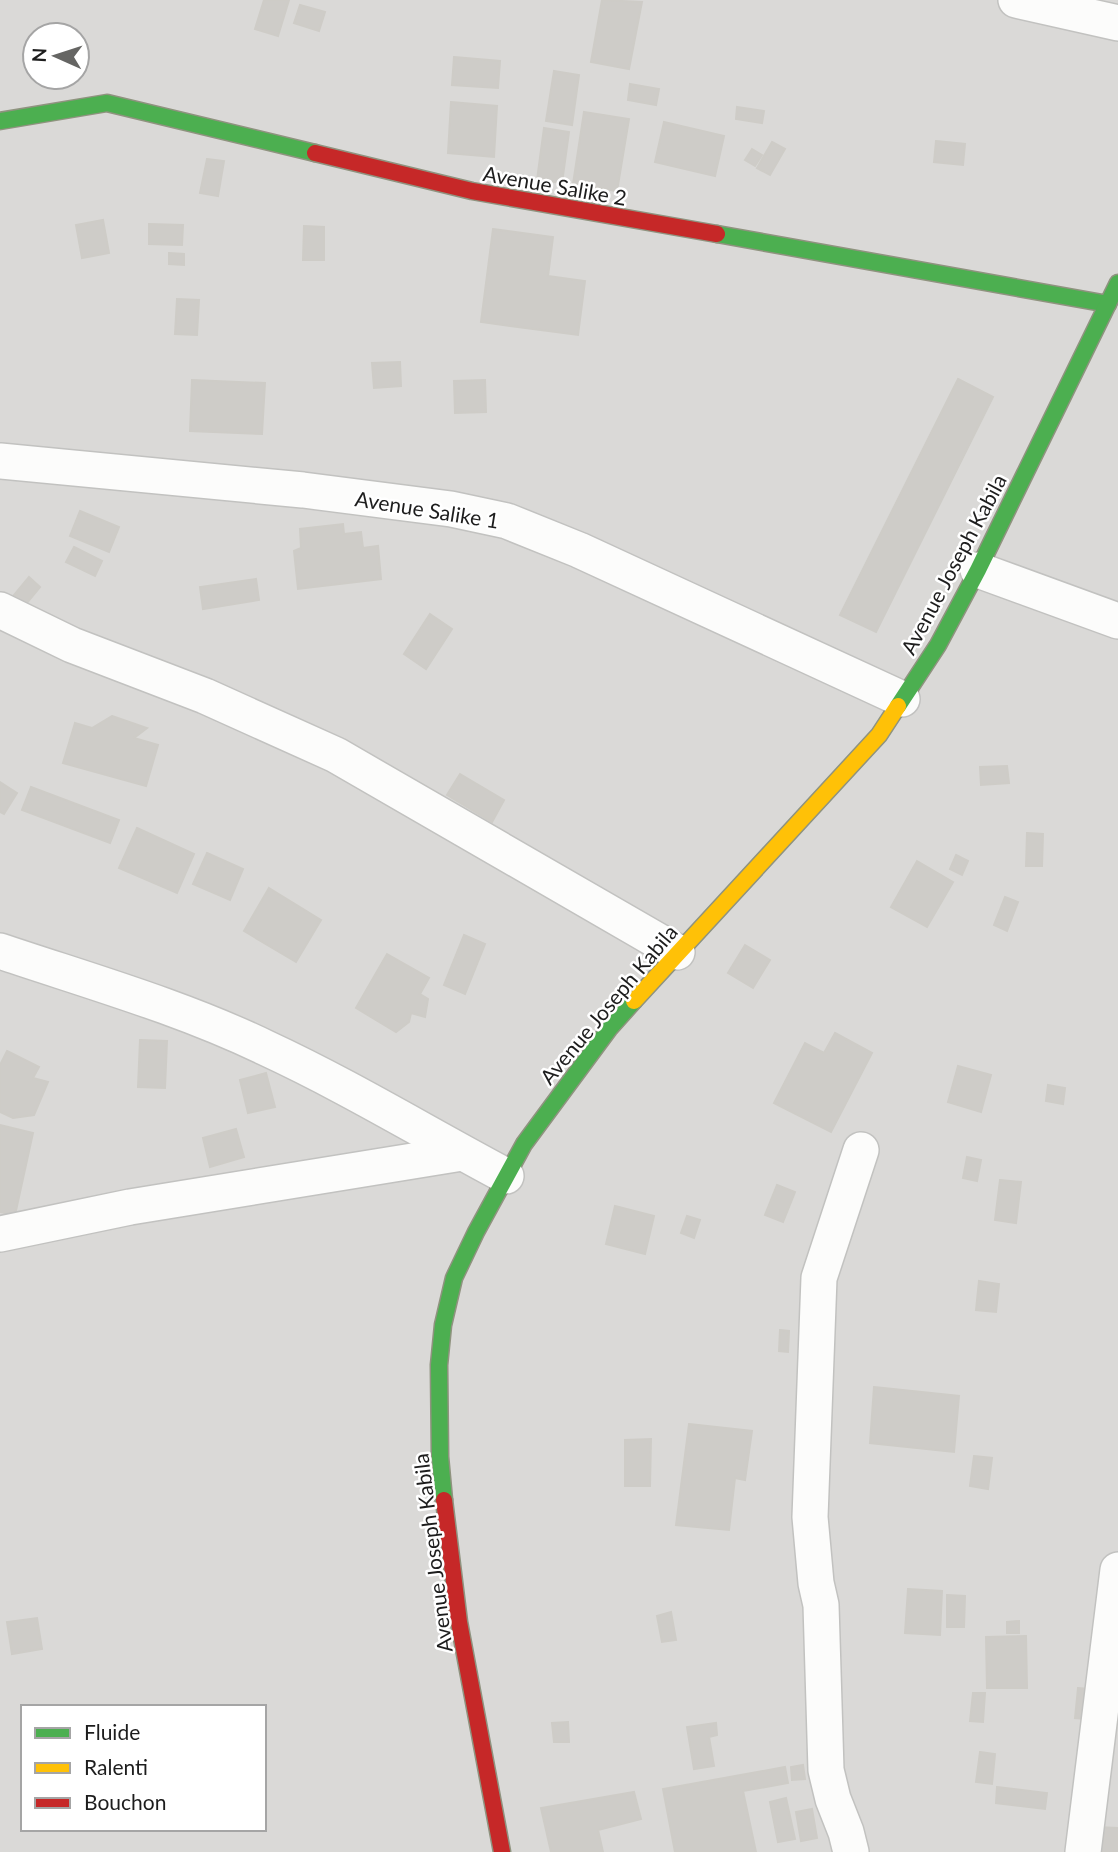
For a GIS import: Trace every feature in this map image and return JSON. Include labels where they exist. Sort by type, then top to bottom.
[{"type":"street","points":[[1016,0],[1118,23]]},
{"type":"street","name":"Avenue Salike 2","points":[[0,121],[107,103],[472,191],[1108,304]]},
{"type":"street","name":"Avenue Joseph Kabila","points":[[502,1852],[459,1622],[440,1457],[439,1365],[443,1325],[454,1279],[524,1144],[601,1039],[677,952],[856,762],[879,735],[939,645],[1118,283]]},
{"type":"street","name":"Avenue Salike 1","points":[[0,461],[303,490],[451,509],[507,521],[579,550],[902,699]]},
{"type":"street","points":[[978,570],[1118,621]]},
{"type":"street","points":[[0,611],[72,645],[231,707],[336,755],[677,952]]},
{"type":"street","points":[[0,951],[177,1011],[263,1046],[362,1095],[506,1176]]},
{"type":"street","points":[[851,1852],[832,1799],[826,1770],[821,1605],[816,1583],[810,1517],[819,1278],[861,1150]]},
{"type":"street","points":[[0,1234],[131,1207],[462,1153]]},
{"type":"street","points":[[1083,1852],[1118,1570]]},
{"type":"shaded area","points":[[0,0],[1118,0],[1118,1852],[0,1852]]},
{"type":"building","points":[[264,0],[289,0],[278,36],[255,29]]},
{"type":"building","points":[[602,0],[642,2],[629,69],[591,62]]},
{"type":"building","points":[[300,5],[325,12],[319,31],[294,23]]},
{"type":"building","points":[[454,57],[500,61],[498,88],[452,85]]},
{"type":"building","points":[[554,71],[579,75],[572,125],[546,121]]},
{"type":"building","points":[[630,84],[659,89],[656,105],[628,100]]},
{"type":"building","points":[[451,102],[497,106],[494,157],[448,153]]},
{"type":"building","points":[[737,107],[764,111],[762,123],[736,119]]},
{"type":"building","points":[[584,112],[629,119],[617,191],[573,184]]},
{"type":"building","points":[[664,122],[724,136],[715,176],[655,162]]},
{"type":"building","points":[[544,128],[569,132],[562,183],[537,180]]},
{"type":"building","points":[[936,141],[965,144],[963,165],[934,162]]},
{"type":"building","points":[[772,142],[785,149],[770,175],[757,168]]},
{"type":"building","points":[[752,149],[762,155],[755,166],[745,160]]},
{"type":"building","points":[[207,159],[224,161],[218,196],[200,193]]},
{"type":"building","points":[[103,220],[109,253],[82,258],[76,225]]},
{"type":"building","points":[[149,224],[183,225],[182,245],[149,244]]},
{"type":"building","points":[[304,226],[324,227],[324,260],[303,260]]},
{"type":"building","points":[[493,229],[553,237],[548,276],[585,281],[578,335],[481,322]]},
{"type":"building","points":[[169,253],[184,254],[184,265],[169,264]]},
{"type":"building","points":[[177,299],[199,300],[197,335],[175,334]]},
{"type":"building","points":[[400,362],[401,386],[374,388],[372,363]]},
{"type":"building","points":[[958,379],[993,397],[876,632],[840,615]]},
{"type":"building","points":[[192,380],[265,383],[262,434],[190,431]]},
{"type":"building","points":[[485,380],[486,412],[455,413],[454,381]]},
{"type":"building","points":[[80,511],[119,527],[109,552],[70,536]]},
{"type":"building","points":[[343,524],[344,534],[361,532],[363,548],[378,546],[381,579],[298,589],[294,551],[301,548],[300,529]]},
{"type":"building","points":[[74,547],[102,561],[95,576],[66,562]]},
{"type":"building","points":[[29,577],[40,587],[21,610],[10,600]]},
{"type":"building","points":[[256,579],[259,600],[203,609],[200,587]]},
{"type":"building","points":[[430,614],[452,629],[426,669],[404,654]]},
{"type":"building","points":[[112,716],[147,728],[134,738],[158,745],[146,786],[63,763],[75,723],[92,728]]},
{"type":"building","points":[[1007,766],[1009,783],[981,785],[980,767]]},
{"type":"building","points":[[460,774],[504,800],[492,822],[447,795]]},
{"type":"building","points":[[0,782],[17,793],[4,814],[0,812]]},
{"type":"building","points":[[31,787],[119,820],[110,843],[22,810]]},
{"type":"building","points":[[137,828],[194,854],[177,893],[119,868]]},
{"type":"building","points":[[1027,833],[1043,834],[1042,866],[1026,866]]},
{"type":"building","points":[[207,853],[243,869],[230,900],[193,884]]},
{"type":"building","points":[[956,855],[968,861],[962,875],[950,869]]},
{"type":"building","points":[[917,861],[953,882],[927,927],[891,907]]},
{"type":"building","points":[[269,888],[321,920],[296,962],[244,931]]},
{"type":"building","points":[[1005,897],[1018,902],[1007,931],[994,925]]},
{"type":"building","points":[[464,935],[485,944],[465,994],[444,985]]},
{"type":"building","points":[[745,945],[770,960],[753,988],[728,973]]},
{"type":"building","points":[[387,954],[429,978],[420,994],[428,999],[425,1017],[411,1013],[409,1022],[396,1032],[356,1008]]},
{"type":"building","points":[[835,1033],[872,1053],[831,1132],[774,1103],[805,1043],[824,1053]]},
{"type":"building","points":[[140,1040],[167,1041],[165,1088],[138,1087]]},
{"type":"building","points":[[7,1051],[39,1067],[33,1078],[48,1082],[34,1115],[13,1118],[0,1112],[0,1065]]},
{"type":"building","points":[[958,1066],[991,1075],[981,1112],[948,1102]]},
{"type":"building","points":[[266,1073],[275,1107],[248,1113],[240,1080]]},
{"type":"building","points":[[1048,1085],[1065,1088],[1063,1104],[1046,1101]]},
{"type":"building","points":[[0,1125],[33,1133],[15,1215],[0,1212]]},
{"type":"building","points":[[236,1129],[244,1157],[210,1167],[203,1138]]},
{"type":"building","points":[[967,1157],[981,1160],[977,1181],[963,1178]]},
{"type":"building","points":[[1000,1180],[1021,1182],[1016,1223],[995,1220]]},
{"type":"building","points":[[777,1185],[795,1192],[783,1222],[765,1215]]},
{"type":"building","points":[[615,1206],[654,1216],[645,1254],[606,1244]]},
{"type":"building","points":[[687,1216],[700,1220],[694,1238],[681,1233]]},
{"type":"building","points":[[979,1281],[999,1284],[996,1312],[976,1310]]},
{"type":"building","points":[[780,1330],[789,1331],[788,1352],[779,1351]]},
{"type":"building","points":[[874,1387],[959,1396],[954,1452],[870,1443]]},
{"type":"building","points":[[689,1424],[752,1431],[745,1480],[735,1478],[729,1530],[676,1525]]},
{"type":"building","points":[[651,1439],[650,1486],[625,1486],[625,1440]]},
{"type":"building","points":[[974,1456],[992,1458],[988,1489],[970,1486]]},
{"type":"building","points":[[908,1589],[942,1591],[940,1635],[905,1633]]},
{"type":"building","points":[[947,1595],[965,1596],[964,1627],[947,1627]]},
{"type":"building","points":[[671,1612],[676,1640],[662,1642],[657,1616]]},
{"type":"building","points":[[37,1618],[42,1649],[12,1654],[7,1622]]},
{"type":"building","points":[[1019,1621],[1019,1633],[1007,1633],[1007,1622]]},
{"type":"building","points":[[1026,1636],[1027,1688],[987,1688],[986,1637]]},
{"type":"building","points":[[1078,1688],[1088,1689],[1086,1719],[1075,1718]]},
{"type":"building","points":[[973,1693],[985,1693],[983,1722],[970,1721]]},
{"type":"building","points":[[568,1722],[569,1742],[554,1742],[552,1723]]},
{"type":"building","points":[[716,1723],[717,1735],[709,1737],[714,1766],[694,1769],[687,1727]]},
{"type":"building","points":[[980,1752],[995,1754],[992,1784],[976,1782]]},
{"type":"building","points":[[803,1765],[805,1779],[792,1780],[791,1767]]},
{"type":"building","points":[[785,1767],[788,1783],[743,1791],[756,1852],[675,1852],[663,1789]]},
{"type":"building","points":[[997,1787],[1047,1793],[1045,1809],[996,1803]]},
{"type":"building","points":[[634,1792],[641,1819],[598,1830],[603,1852],[551,1852],[541,1808]]},
{"type":"building","points":[[786,1798],[795,1839],[778,1842],[770,1802]]},
{"type":"building","points":[[812,1809],[817,1838],[801,1841],[796,1812]]},
{"type":"building","points":[[1096,1827],[1118,1828],[1118,1852],[1093,1852]]},
{"type":"traffic: fast","points":[[0,121],[107,103],[315,153]]},
{"type":"traffic: fast","points":[[717,234],[1108,304]]},
{"type":"traffic: fast","points":[[898,706],[938,645],[978,570],[1118,283]]},
{"type":"traffic: fast","points":[[444,1500],[440,1457],[439,1365],[443,1325],[454,1278],[524,1144],[609,1029],[634,1001]]},
{"type":"traffic: slow","points":[[634,1001],[879,735],[898,706]]},
{"type":"traffic: jam","points":[[315,153],[472,191],[717,234]]},
{"type":"traffic: jam","points":[[444,1500],[459,1622],[502,1852]]}]
